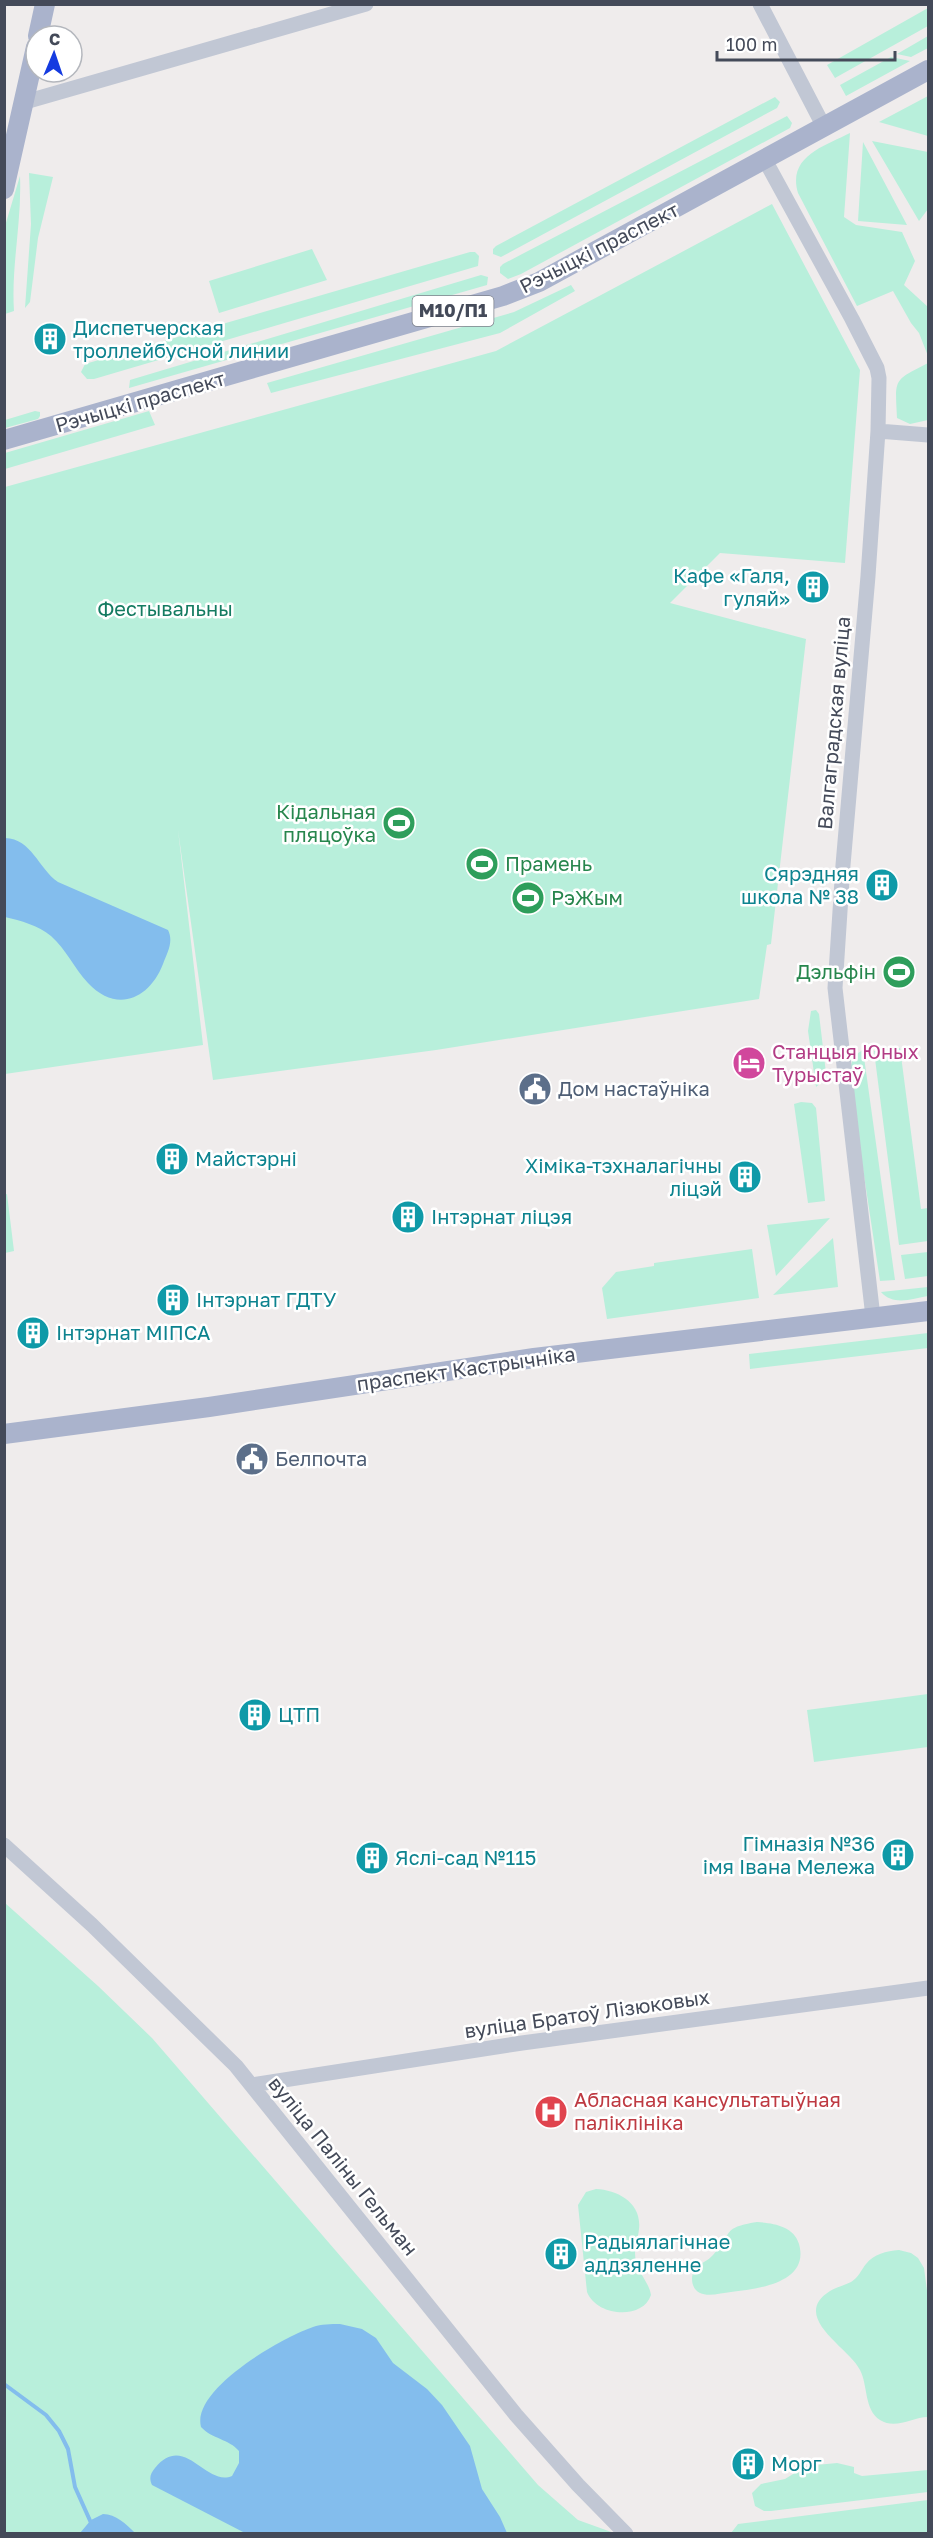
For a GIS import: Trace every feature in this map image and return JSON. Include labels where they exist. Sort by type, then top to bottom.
[{"type":"main road","points":[[41,24],[45,4]]},
{"type":"main road","name":"Рэчыцкі праспект","points":[[4,440],[503,296],[539,282],[928,70]]},
{"type":"main road","points":[[4,189],[29,84]]},
{"type":"main road","name":"праспект Кастрычніка","points":[[4,1434],[209,1407],[534,1358],[928,1311]]},
{"type":"street","points":[[25,102],[366,4]]},
{"type":"street","points":[[760,4],[824,127]]},
{"type":"street","name":"Валгаградская вуліца","points":[[765,160],[877,368],[879,381],[878,431],[857,721],[843,866],[835,988],[873,1317]]},
{"type":"street","points":[[878,431],[928,435]]},
{"type":"street","name":"вуліца Паліны Гельман","points":[[4,1845],[92,1925],[236,2066],[516,2415],[578,2485],[626,2534]]},
{"type":"street","name":"вуліца Братоў Лізюковых","points":[[252,2085],[522,2043],[928,1988]]},
{"type":"green space","points":[[928,8],[928,26],[835,78],[827,65]]},
{"type":"green space","points":[[928,36],[928,48],[911,57],[897,54]]},
{"type":"green space","points":[[891,57],[910,61],[846,96],[840,85]]},
{"type":"green space","points":[[928,96],[928,136],[879,122]]},
{"type":"green space","points":[[775,97],[780,102],[777,108],[501,257],[493,254],[496,246]]},
{"type":"green space","points":[[787,116],[792,123],[790,128],[521,274],[508,279],[500,273],[500,267],[503,264]]},
{"type":"green space","points":[[850,133],[844,217],[856,225],[902,232],[915,261],[904,285],[928,307],[928,356],[919,333],[893,291],[857,306],[798,193],[796,180],[803,161],[820,148]]},
{"type":"green space","points":[[872,141],[928,152],[928,209],[919,221]]},
{"type":"green space","points":[[863,142],[907,225],[858,221]]},
{"type":"green space","points":[[29,173],[53,177],[38,238],[30,302],[25,308],[31,224]]},
{"type":"green space","points":[[20,176],[14,311],[5,314],[5,226]]},
{"type":"green space","name":"Фестывальны","points":[[772,204],[860,370],[845,563],[720,553],[670,603],[806,639],[771,944],[767,945],[759,999],[436,1050],[213,1080],[178,830],[203,1045],[5,1074],[5,487],[496,351]]},
{"type":"green space","points":[[312,249],[327,280],[219,313],[209,281]]},
{"type":"green space","points":[[475,252],[479,256],[478,266],[94,379],[87,379],[81,372],[85,364]]},
{"type":"green space","points":[[481,275],[488,277],[487,285],[129,388],[130,380]]},
{"type":"green space","points":[[571,285],[575,291],[500,333],[271,393],[267,383],[514,312]]},
{"type":"green space","points":[[928,363],[928,420],[910,424],[897,418],[897,388],[902,378]]},
{"type":"green space","points":[[35,411],[40,412],[38,419],[5,428],[5,420]]},
{"type":"green space","points":[[149,411],[155,425],[5,469],[5,453]]},
{"type":"green space","points":[[816,1010],[819,1014],[826,1073],[825,1079],[816,1087],[808,1031],[811,1011]]},
{"type":"green space","points":[[900,1048],[921,1209],[928,1208],[928,1241],[899,1245],[874,1051]]},
{"type":"green space","points":[[863,1050],[895,1280],[880,1281],[850,1083],[850,1069],[853,1060]]},
{"type":"green space","points":[[812,1103],[816,1108],[825,1201],[808,1203],[794,1104]]},
{"type":"green space","points":[[7,1194],[14,1251],[5,1253],[4,1195]]},
{"type":"green space","points":[[830,1218],[776,1276],[767,1225]]},
{"type":"green space","points":[[833,1238],[838,1287],[773,1295]]},
{"type":"green space","points":[[752,1249],[759,1298],[607,1319],[602,1288],[616,1272],[654,1266],[654,1263]]},
{"type":"green space","points":[[928,1252],[928,1276],[905,1279],[901,1255]]},
{"type":"green space","points":[[928,1287],[928,1296],[909,1300],[891,1299],[881,1292]]},
{"type":"green space","points":[[928,1333],[928,1348],[750,1369],[749,1354]]},
{"type":"green space","points":[[928,1694],[928,1747],[814,1762],[807,1710]]},
{"type":"green space","points":[[5,1903],[152,2038],[538,2485],[578,2520],[614,2533],[5,2533]]},
{"type":"green space","points":[[596,2189],[620,2195],[633,2205],[637,2212],[639,2229],[635,2257],[651,2295],[639,2309],[630,2312],[610,2311],[600,2307],[587,2292],[578,2205],[586,2192]]},
{"type":"green space","points":[[757,2222],[776,2225],[793,2233],[799,2244],[800,2257],[797,2268],[779,2282],[754,2289],[711,2295],[697,2291],[692,2282],[695,2269],[713,2255],[732,2229]]},
{"type":"green space","points":[[899,2250],[911,2253],[918,2258],[924,2268],[928,2298],[928,2417],[892,2424],[875,2416],[869,2404],[860,2370],[826,2332],[819,2322],[816,2311],[819,2301],[830,2291],[854,2280],[866,2264],[877,2255]]},
{"type":"green space","points":[[837,2463],[854,2467],[854,2473],[862,2476],[928,2470],[928,2492],[771,2511],[764,2511],[755,2506],[752,2493],[761,2484],[785,2479],[806,2466]]},
{"type":"green space","points":[[928,2500],[928,2533],[731,2533],[738,2524]]},
{"type":"water","points":[[5,838],[22,843],[58,882],[168,930],[170,943],[168,952],[157,976],[149,986],[131,998],[120,1000],[110,998],[88,983],[61,947],[46,932],[35,926],[5,917]]},
{"type":"water","points":[[340,2324],[362,2329],[376,2338],[393,2363],[427,2389],[442,2405],[470,2446],[482,2489],[500,2517],[507,2533],[245,2533],[152,2485],[150,2476],[155,2468],[166,2458],[176,2456],[185,2458],[213,2474],[222,2477],[232,2476],[239,2463],[239,2451],[201,2427],[202,2412],[210,2397],[242,2366],[281,2342],[316,2326]]},
{"type":"water","points":[[103,2514],[116,2518],[135,2533],[80,2533],[91,2520]]},
{"type":"waterway","points":[[4,2384],[46,2415],[59,2431],[68,2449],[75,2487],[96,2534]]},
{"type":"place","name":"Диспетчерская троллейбусной линии","points":[[50,339]]},
{"type":"place","name":"Кафе «Галя, гуляй»","points":[[813,587]]},
{"type":"place","name":"Кідальная пляцоўка","points":[[399,823]]},
{"type":"place","name":"Прамень","points":[[482,864]]},
{"type":"place","name":"Сярэдняя школа № 38","points":[[882,885]]},
{"type":"place","name":"РэЖым","points":[[528,898]]},
{"type":"place","name":"Дэльфін","points":[[899,972]]},
{"type":"place","name":"Станцыя Юных Турыстаў","points":[[749,1063]]},
{"type":"place","name":"Дом настаўніка","points":[[535,1089]]},
{"type":"place","name":"Майстэрні","points":[[172,1159]]},
{"type":"place","name":"Хіміка-тэхналагічны ліцэй","points":[[745,1177]]},
{"type":"place","name":"Інтэрнат ліцэя","points":[[408,1217]]},
{"type":"place","name":"Інтэрнат ГДТУ","points":[[173,1300]]},
{"type":"place","name":"Інтэрнат МІПСА","points":[[33,1333]]},
{"type":"place","name":"Белпочта","points":[[252,1459]]},
{"type":"place","name":"ЦТП","points":[[255,1715]]},
{"type":"place","name":"Гімназія №36 імя Івана Мележа","points":[[898,1855]]},
{"type":"place","name":"Яслі-сад №115","points":[[372,1858]]},
{"type":"place","name":"Абласная кансультатыўная паліклініка","points":[[551,2112]]},
{"type":"place","name":"Радыялагічнае аддзяленне","points":[[561,2254]]},
{"type":"place","name":"Морг","points":[[748,2464]]}]
